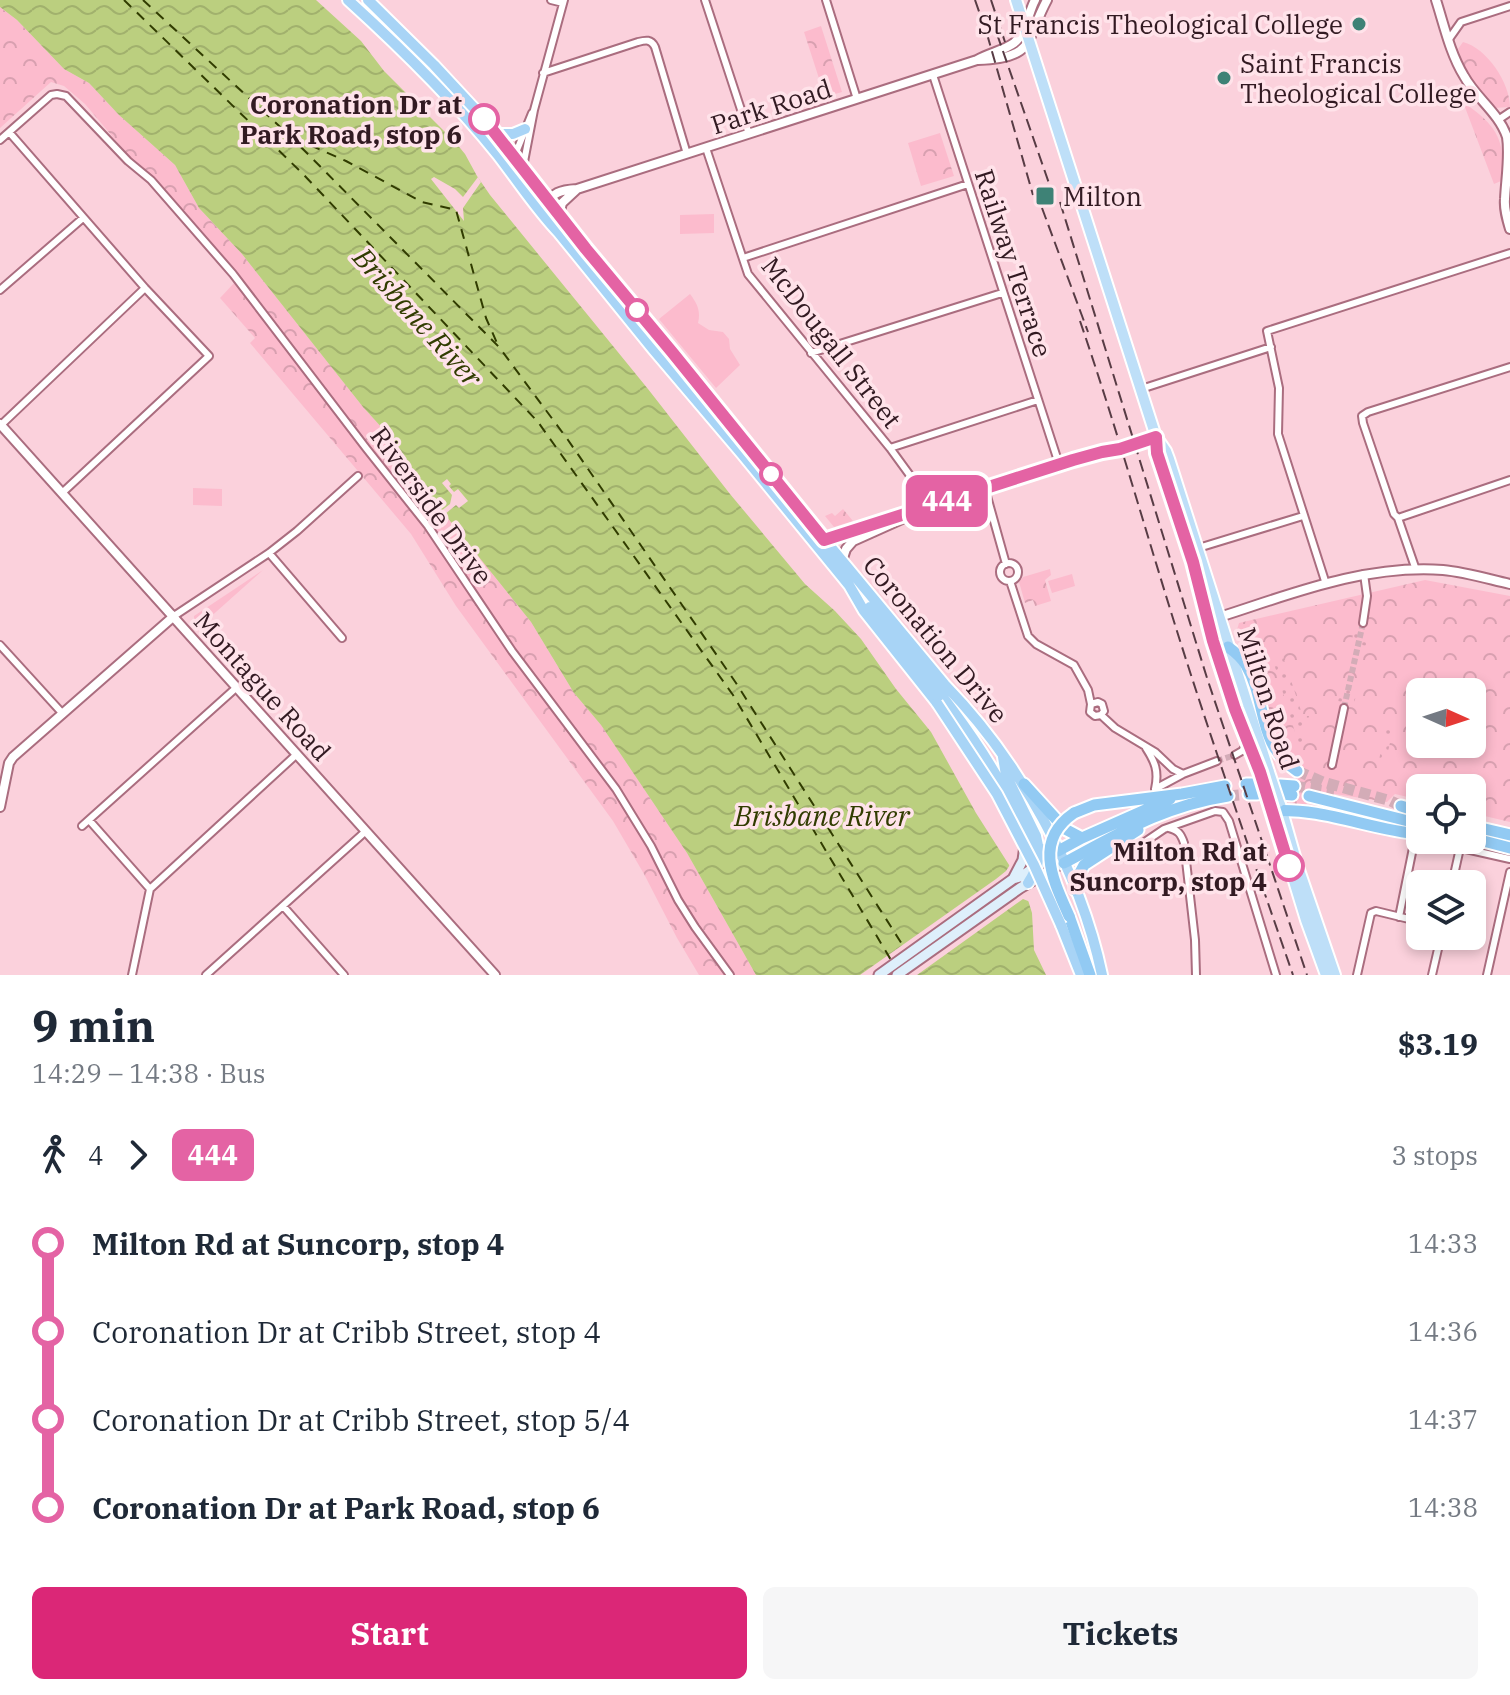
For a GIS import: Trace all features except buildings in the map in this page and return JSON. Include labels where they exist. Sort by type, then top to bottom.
[{"type":"highway","name":"Coronation Drive","points":[[348,0],[456,107],[653,349],[967,707],[1024,784],[1075,890],[1102,975]]},
{"type":"highway","name":"Coronation Drive","points":[[368,0],[498,134],[819,541],[864,611],[937,703],[997,794],[1065,920],[1081,975]]},
{"type":"highway","points":[[498,134],[513,134],[525,129]]},
{"type":"highway","points":[[849,585],[869,605],[975,740],[1026,834],[1039,848],[1059,855],[1076,856],[1134,824],[1226,791],[1094,805],[1065,820],[1055,834],[1050,849],[1049,861],[1065,920],[1090,975]]},
{"type":"highway","points":[[1228,647],[1244,661],[1251,674],[1274,749],[1297,771]]},
{"type":"highway","points":[[1003,755],[1006,775],[1039,848],[1038,864],[1024,880]]},
{"type":"highway","points":[[1024,784],[1065,829],[1082,838]]},
{"type":"highway","points":[[1117,802],[1155,789]]},
{"type":"highway","points":[[1059,855],[1082,838],[1182,794]]},
{"type":"highway","points":[[1309,796],[1406,820]]},
{"type":"highway","points":[[1282,798],[1305,810],[1406,834]]},
{"type":"highway","points":[[1401,806],[1406,808]]},
{"type":"highway","points":[[1075,890],[1081,869],[1091,860],[1156,821],[1164,812]]},
{"type":"highway","points":[[1486,829],[1510,835]]},
{"type":"highway","points":[[1486,842],[1510,848]]},
{"type":"main road","name":"Milton Road","points":[[1016,0],[1156,437],[1166,451],[1193,550],[1207,621],[1235,709],[1248,743],[1282,798],[1298,867],[1335,975]]},
{"type":"main road","name":"Milton Road","points":[[1193,550],[1219,618],[1265,772]]},
{"type":"main road","points":[[998,778],[1023,839],[1025,849],[1020,866],[1024,880]]},
{"type":"main road","name":"Milton Road","points":[[1282,798],[1306,920],[1326,975]]},
{"type":"main road","points":[[897,975],[1059,855]]},
{"type":"main road","points":[[1038,864],[1059,855]]},
{"type":"main road","points":[[879,975],[1024,880]]},
{"type":"street","points":[[523,167],[543,73],[564,2],[551,0]]},
{"type":"street","points":[[705,0],[749,134]]},
{"type":"street","points":[[826,0],[857,99]]},
{"type":"street","points":[[1024,26],[1035,0]]},
{"type":"street","points":[[1030,42],[1047,0]]},
{"type":"street","points":[[1436,0],[1464,77],[1506,135],[1510,148],[1507,202],[1510,229]]},
{"type":"street","points":[[1449,39],[1461,22],[1510,6]]},
{"type":"street","name":"Park Road","points":[[548,201],[554,194],[977,60],[1013,43],[1024,26]]},
{"type":"street","points":[[543,73],[648,40],[655,47],[687,154]]},
{"type":"street","name":"Park Road","points":[[977,60],[1014,54],[1030,42]]},
{"type":"street","name":"Railway Terrace","points":[[933,75],[1059,464]]},
{"type":"street","name":"Riverside Drive","points":[[9,132],[46,99],[57,94],[69,98],[128,161],[151,180],[233,274],[428,526],[512,651],[616,789],[651,846],[678,900],[730,975]]},
{"type":"street","points":[[522,188],[513,165],[514,155],[534,110]]},
{"type":"street","points":[[1498,120],[1510,112]]},
{"type":"street","points":[[0,140],[9,132],[145,288],[209,356],[62,493]]},
{"type":"street","name":"McDougall Street","points":[[706,148],[748,274],[890,448],[929,506]]},
{"type":"street","points":[[743,258],[968,184]]},
{"type":"street","points":[[559,215],[566,197],[577,189]]},
{"type":"street","points":[[548,201],[547,210],[559,233]]},
{"type":"street","points":[[0,290],[83,218]]},
{"type":"street","points":[[1326,584],[1278,434],[1279,388],[1267,331],[1510,253]]},
{"type":"street","points":[[0,425],[145,288]]},
{"type":"street","points":[[811,353],[1002,293]]},
{"type":"street","points":[[1141,389],[1271,347]]},
{"type":"street","points":[[1416,570],[1362,416],[1510,367]]},
{"type":"street","points":[[890,448],[1038,400]]},
{"type":"street","name":"Montague Road","points":[[0,425],[495,975]]},
{"type":"street","points":[[1139,443],[1156,437]]},
{"type":"street","points":[[842,561],[853,541],[929,506],[1059,464],[1120,449]]},
{"type":"street","points":[[0,807],[13,757],[174,616],[269,553],[358,476]]},
{"type":"street","points":[[1398,518],[1510,480]]},
{"type":"street","points":[[985,489],[1006,564]]},
{"type":"street","points":[[819,541],[917,511]]},
{"type":"street","points":[[1193,550],[1303,516]]},
{"type":"street","points":[[269,553],[342,638]]},
{"type":"street","points":[[1006,564],[1013,565],[1017,570],[1017,576],[1010,581],[1004,580],[1001,575],[1002,567],[1006,564]]},
{"type":"street","points":[[1207,621],[1364,574],[1416,570],[1456,572],[1510,584]]},
{"type":"street","points":[[1363,623],[1367,596],[1364,574]]},
{"type":"street","points":[[1010,581],[1028,636],[1036,644],[1074,665],[1088,690],[1092,715],[1101,715],[1183,774]]},
{"type":"street","points":[[0,645],[63,714]]},
{"type":"street","points":[[82,826],[237,687]]},
{"type":"street","points":[[1332,765],[1344,708]]},
{"type":"street","points":[[1235,755],[1248,743]]},
{"type":"street","points":[[1146,748],[1158,773],[1155,789]]},
{"type":"street","points":[[132,975],[150,889],[297,754]]},
{"type":"street","points":[[1155,789],[1217,761]]},
{"type":"street","points":[[1109,848],[1125,853],[1132,851],[1169,828],[1215,811],[1223,812],[1254,899],[1276,975]]},
{"type":"street","points":[[1179,832],[1192,819]]},
{"type":"street","points":[[89,820],[150,889]]},
{"type":"street","points":[[1169,828],[1179,832],[1184,843],[1196,975]]},
{"type":"street","points":[[206,975],[366,831]]},
{"type":"street","points":[[1486,852],[1510,859]]},
{"type":"street","points":[[1399,917],[1416,854]]},
{"type":"street","points":[[1487,975],[1510,872]]},
{"type":"street","points":[[283,906],[344,975]]},
{"type":"street","points":[[1356,975],[1371,913],[1376,911],[1406,919]]},
{"type":"street","points":[[1432,975],[1438,950]]},
{"type":"green space","points":[[0,7],[17,20],[64,69],[89,83],[119,115],[175,165],[199,208],[242,254],[383,429],[422,486],[531,622],[574,693],[601,725],[687,853],[756,975],[699,975],[613,821],[456,606],[411,534],[250,343],[255,338],[220,298],[235,282],[85,104],[64,86],[51,82],[0,128]]},
{"type":"green space","points":[[821,26],[842,92],[825,97],[804,32]]},
{"type":"green space","points":[[1463,42],[1480,51],[1496,68],[1506,88],[1510,107],[1494,108],[1470,81],[1458,49]]},
{"type":"green space","points":[[1463,102],[1484,118],[1497,135],[1502,167],[1501,181],[1494,184]]},
{"type":"green space","points":[[940,133],[954,176],[921,186],[908,143]]},
{"type":"green space","points":[[714,214],[714,233],[680,234],[680,215]]},
{"type":"green space","points":[[690,294],[698,307],[698,323],[709,330],[723,332],[740,365],[716,388],[659,319]]},
{"type":"green space","points":[[193,488],[222,489],[222,506],[193,505]]},
{"type":"green space","points":[[843,509],[853,521],[834,527],[825,516],[832,513],[835,516]]},
{"type":"green space","points":[[1050,569],[1051,575],[1045,580],[1051,601],[1035,606],[1033,600],[1025,603],[1019,582],[1023,577]]},
{"type":"green space","points":[[263,570],[198,628],[194,624],[194,616]]},
{"type":"green space","points":[[1072,574],[1075,586],[1052,593],[1048,581]]},
{"type":"green space","points":[[1425,580],[1510,596],[1510,822],[1486,816],[1486,774],[1406,774],[1406,797],[1395,794],[1387,802],[1309,790],[1306,806],[1290,804],[1298,766],[1287,760],[1275,744],[1252,670],[1236,633],[1239,623]]},
{"type":"green space","points":[[1355,627],[1370,631],[1367,646],[1351,643]]},
{"type":"green space","points":[[1283,656],[1305,723],[1309,716],[1301,752],[1272,657]]},
{"type":"green space","points":[[1342,686],[1357,689],[1354,705],[1338,701]]},
{"type":"green space","points":[[1387,722],[1394,724],[1386,761],[1379,760]]},
{"type":"water","name":"Brisbane River","points":[[0,0],[316,0],[361,41],[384,71],[465,154],[490,195],[730,494],[805,584],[861,639],[931,732],[976,813],[1025,890],[1032,913],[1034,950],[1046,975],[756,975],[687,853],[601,725],[574,693],[531,622],[422,486],[383,429],[242,254],[199,208],[175,165],[119,115],[89,83],[64,69],[17,20],[0,7]]},
{"type":"pier","points":[[434,177],[463,197],[478,177],[481,182],[463,208],[464,221],[431,179]]},
{"type":"pier","points":[[447,479],[454,492],[458,489],[468,501],[459,508],[456,505],[444,515],[441,511],[450,504],[452,495],[442,483]]},
{"type":"pier","points":[[1011,863],[1028,888],[1033,903],[1023,899],[917,975],[860,975],[996,879]]},
{"type":"ferry route","points":[[124,0],[304,175],[538,422],[733,695],[891,960]]},
{"type":"ferry route","points":[[143,0],[290,136],[499,347],[568,440],[736,683],[907,952]]},
{"type":"ferry route","points":[[294,138],[346,161],[422,202],[456,210],[486,318],[497,343]]},
{"type":"tunnel","points":[[1120,449],[1139,443]]},
{"type":"tunnel","points":[[1344,708],[1363,623]]},
{"type":"tunnel","points":[[1217,761],[1235,755]]},
{"type":"tunnel","points":[[1297,771],[1401,806]]},
{"type":"tunnel","points":[[1294,786],[1334,792]]},
{"type":"tunnel","points":[[1228,796],[1249,794]]},
{"type":"railway","points":[[975,0],[1033,195]]},
{"type":"railway","points":[[991,0],[1005,42]]},
{"type":"railway","points":[[997,34],[1051,189]]},
{"type":"railway","points":[[1060,202],[1207,678],[1307,975]]},
{"type":"railway","points":[[1042,208],[1088,332]]},
{"type":"railway","points":[[1080,321],[1200,703],[1293,975]]},
{"type":"bus line","name":"444","points":[[484,119],[623,295],[824,540],[1073,460],[1156,437],[1157,453],[1193,562],[1213,641],[1260,772],[1289,866]]},
{"type":"place","name":"St Francis Theological College","points":[[1359,24]]},
{"type":"place","name":"Saint Francis Theological College","points":[[1224,78]]},
{"type":"place","name":"Coronation Dr at Park Road, stop 6","points":[[484,119]]},
{"type":"place","name":"Milton","points":[[1045,196]]},
{"type":"place","name":"Milton Rd at Suncorp, stop 4","points":[[1289,866]]}]
